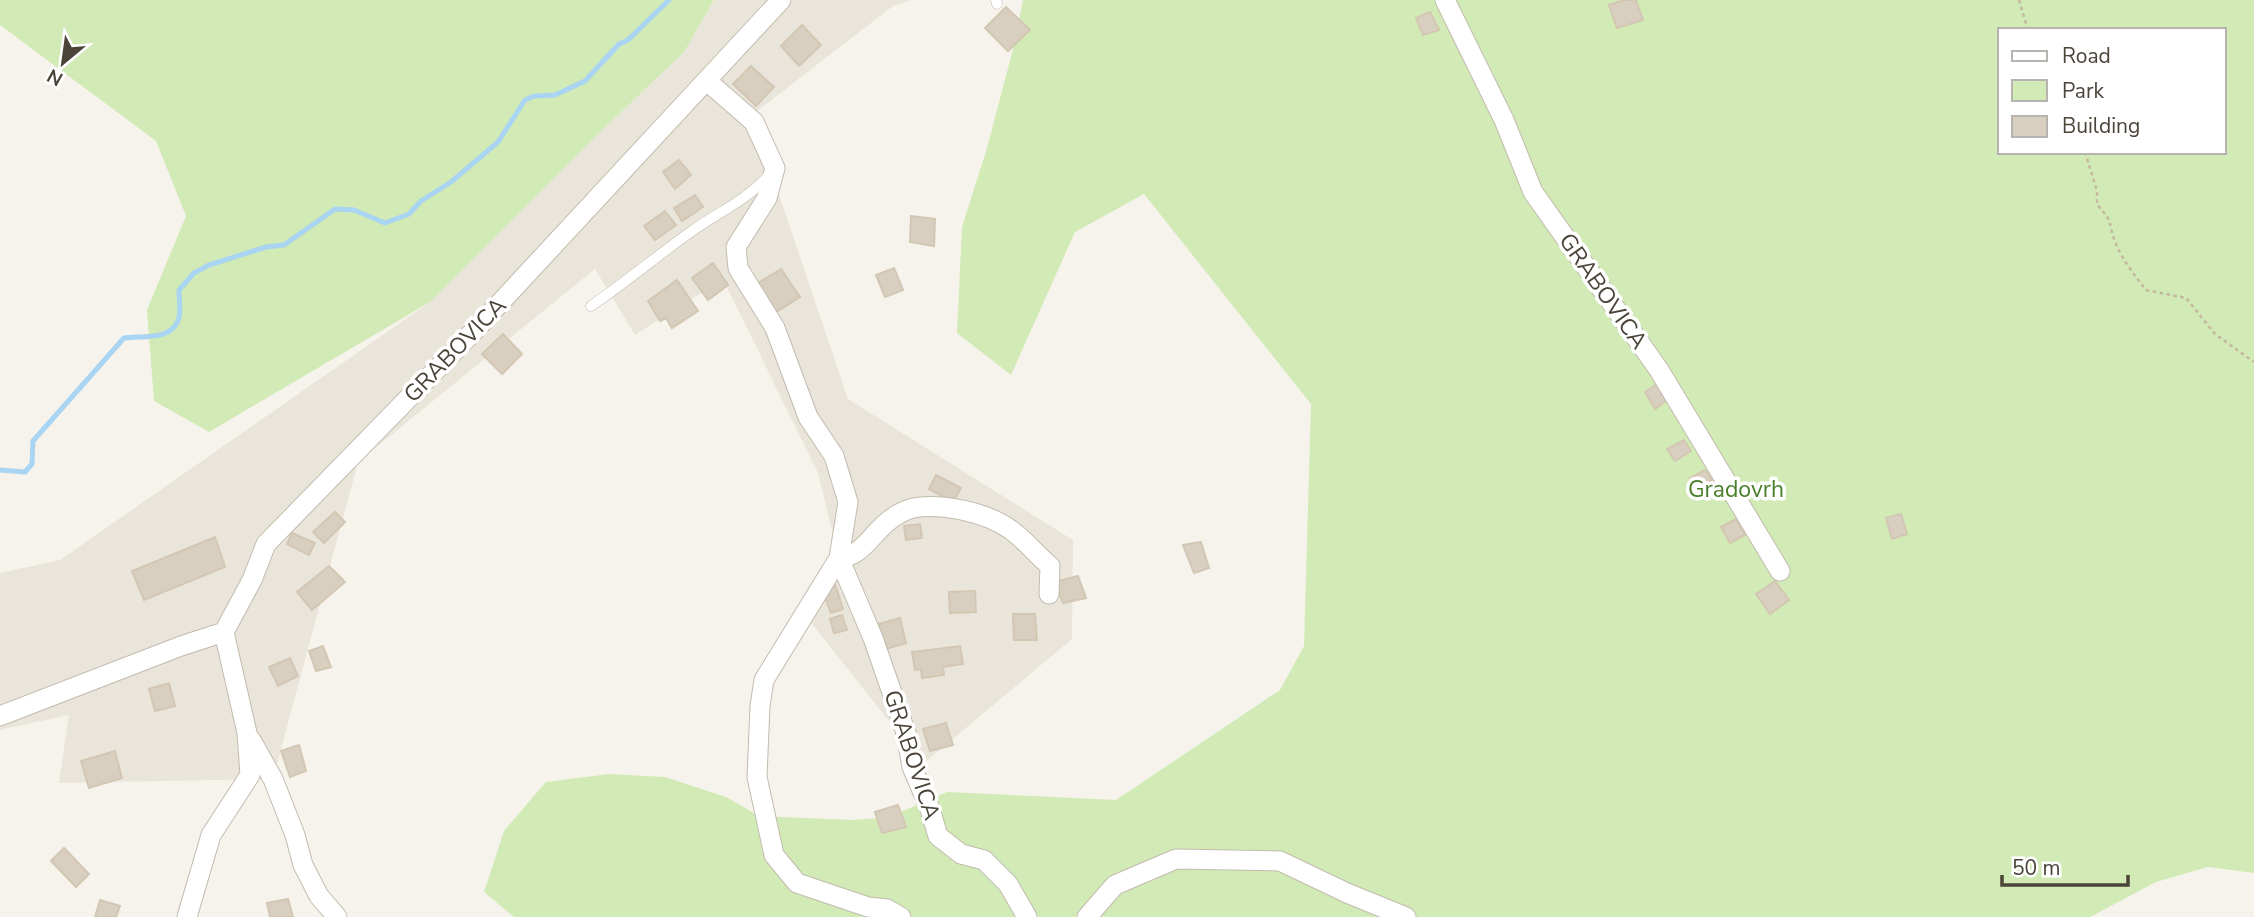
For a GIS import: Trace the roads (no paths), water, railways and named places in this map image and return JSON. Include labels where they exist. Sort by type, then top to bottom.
[{"type":"street","name":"GRABOVICA","points":[[224,632],[252,580],[266,544],[473,332],[781,0]]},
{"type":"street","name":"GRABOVICA","points":[[1445,0],[1504,120],[1533,192],[1660,370],[1780,571]]},
{"type":"street","points":[[708,81],[754,122],[775,168],[767,198],[736,247],[738,268],[775,328],[808,417],[834,456],[848,502],[839,558],[764,680],[760,706],[757,777],[774,855],[797,884],[871,912],[887,909],[901,917]]},
{"type":"street","points":[[839,558],[846,558],[862,548],[886,522],[910,509],[932,508],[978,513],[1010,529],[1051,566],[1049,594]]},
{"type":"street","name":"GRABOVICA","points":[[839,558],[873,638],[906,733],[912,767],[938,836],[961,854],[984,860],[1009,884],[1027,917]]},
{"type":"street","points":[[0,716],[224,632],[247,733],[250,775],[211,835],[187,917]]},
{"type":"street","points":[[247,733],[273,779],[295,835],[303,865],[319,896],[337,917]]},
{"type":"street","points":[[1087,917],[1115,885],[1176,859],[1280,861],[1406,917]]},
{"type":"lane","points":[[591,306],[694,229],[755,190],[775,168]]},
{"type":"waterway","points":[[0,470],[25,472],[32,464],[33,441],[124,338],[156,336],[175,326],[180,315],[179,290],[194,273],[209,265],[266,247],[284,245],[335,209],[354,210],[385,223],[409,214],[421,201],[451,182],[498,142],[525,100],[534,96],[555,95],[585,81],[619,44],[628,40],[669,0]]},
{"type":"park label","name":"Gradovrh","points":[[1736,489]]}]
